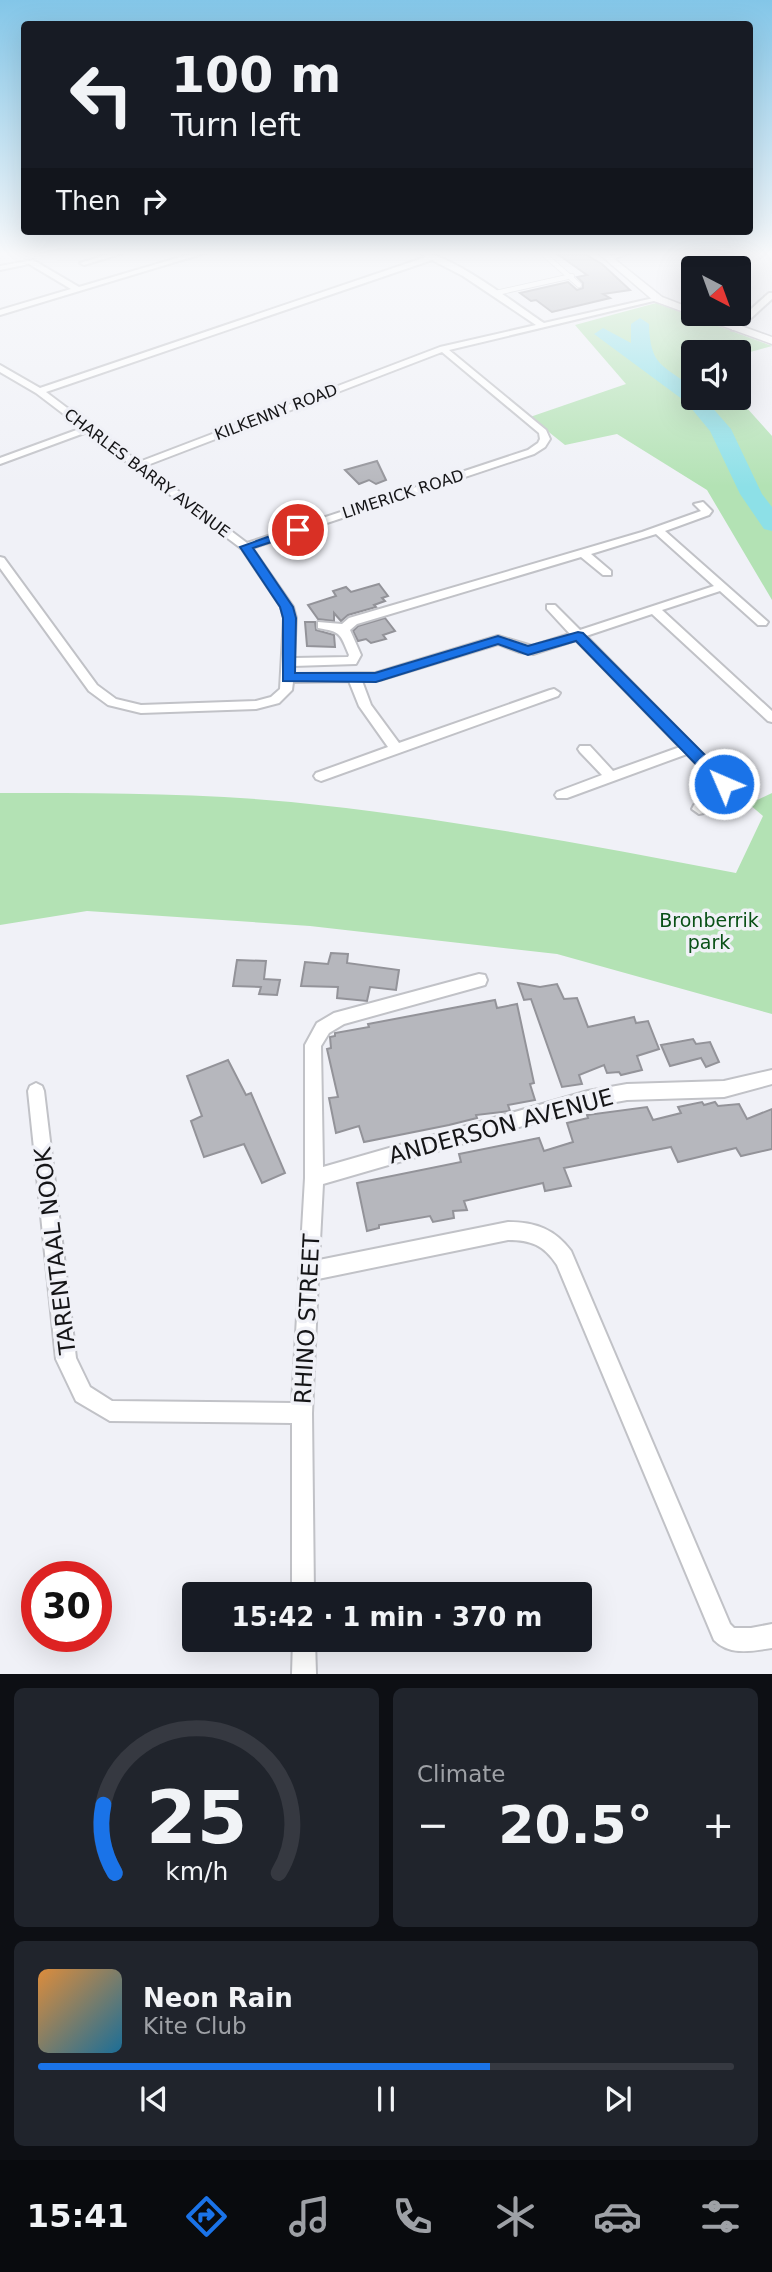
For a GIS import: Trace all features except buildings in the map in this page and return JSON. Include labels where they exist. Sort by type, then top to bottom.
[{"type":"street","points":[[39,391],[215,331]]},
{"type":"street","name":"KILKENNY ROAD","points":[[139,465],[443,349],[517,331]]},
{"type":"street","points":[[744,331],[772,341]]},
{"type":"street","name":"LIMERICK ROAD","points":[[246,547],[531,452],[544,442],[545,435],[540,430],[443,349]]},
{"type":"street","name":"CHARLES BARRY AVENUE","points":[[0,369],[39,391],[246,547],[287,607],[288,678]]},
{"type":"street","points":[[0,461],[87,429]]},
{"type":"street","points":[[344,633],[348,624],[363,617],[383,616],[432,597],[452,595],[500,577],[517,576],[600,551],[624,540],[653,534],[705,513],[707,511],[699,504]]},
{"type":"street","points":[[667,514],[686,522]]},
{"type":"street","points":[[612,530],[624,540]]},
{"type":"street","points":[[653,534],[762,622]]},
{"type":"street","points":[[551,548],[607,573]]},
{"type":"street","points":[[0,559],[93,688],[106,699],[141,709],[264,704],[284,693],[288,678],[358,671],[376,677],[498,640],[528,650],[578,636],[721,587]]},
{"type":"street","points":[[487,565],[500,577]]},
{"type":"street","points":[[421,585],[432,597]]},
{"type":"street","points":[[354,606],[363,617]]},
{"type":"street","points":[[551,607],[727,789],[724,798],[699,809]]},
{"type":"street","points":[[655,610],[772,718]]},
{"type":"street","points":[[323,625],[339,627],[344,633],[358,671],[356,687],[396,749]]},
{"type":"street","points":[[288,662],[352,661],[358,671]]},
{"type":"street","points":[[321,776],[554,693]]},
{"type":"street","points":[[562,795],[689,748]]},
{"type":"street","points":[[585,749],[611,777]]},
{"type":"street","name":"RHINO STREET","points":[[303,1582],[302,1413],[314,1178],[313,1045],[323,1028],[340,1018],[479,980]]},
{"type":"street","name":"ANDERSON AVENUE","points":[[314,1178],[588,1099],[627,1092],[724,1089],[772,1077]]},
{"type":"street","name":"TARENTAAL NOOK","points":[[36,1091],[66,1359],[83,1394],[110,1411],[302,1413]]},
{"type":"street","points":[[310,1271],[508,1231],[527,1231],[550,1239],[564,1258],[722,1632],[729,1639],[751,1640],[772,1636]]},
{"type":"street","points":[[304,1652],[304,1674]]},
{"type":"green space","points":[[580,331],[732,331],[772,346],[751,352],[751,340],[681,340],[681,410],[749,410],[772,436],[772,600],[707,490],[617,434],[565,445],[530,417],[626,384]]},
{"type":"green space","name":"Bronberrik park","points":[[0,793],[182,795],[347,808],[570,842],[736,873],[763,816],[749,804],[772,793],[772,1014],[557,954],[310,926],[87,911],[0,925]]},
{"type":"waterway","points":[[640,331],[640,349],[648,363]]},
{"type":"waterway","points":[[603,334],[648,363]]},
{"type":"waterway","points":[[648,363],[693,398],[720,429],[751,494],[772,524]]},
{"type":"route","points":[[298,530],[246,547],[287,607],[288,678],[376,677],[498,640],[533,650],[578,636],[724,784]]}]
